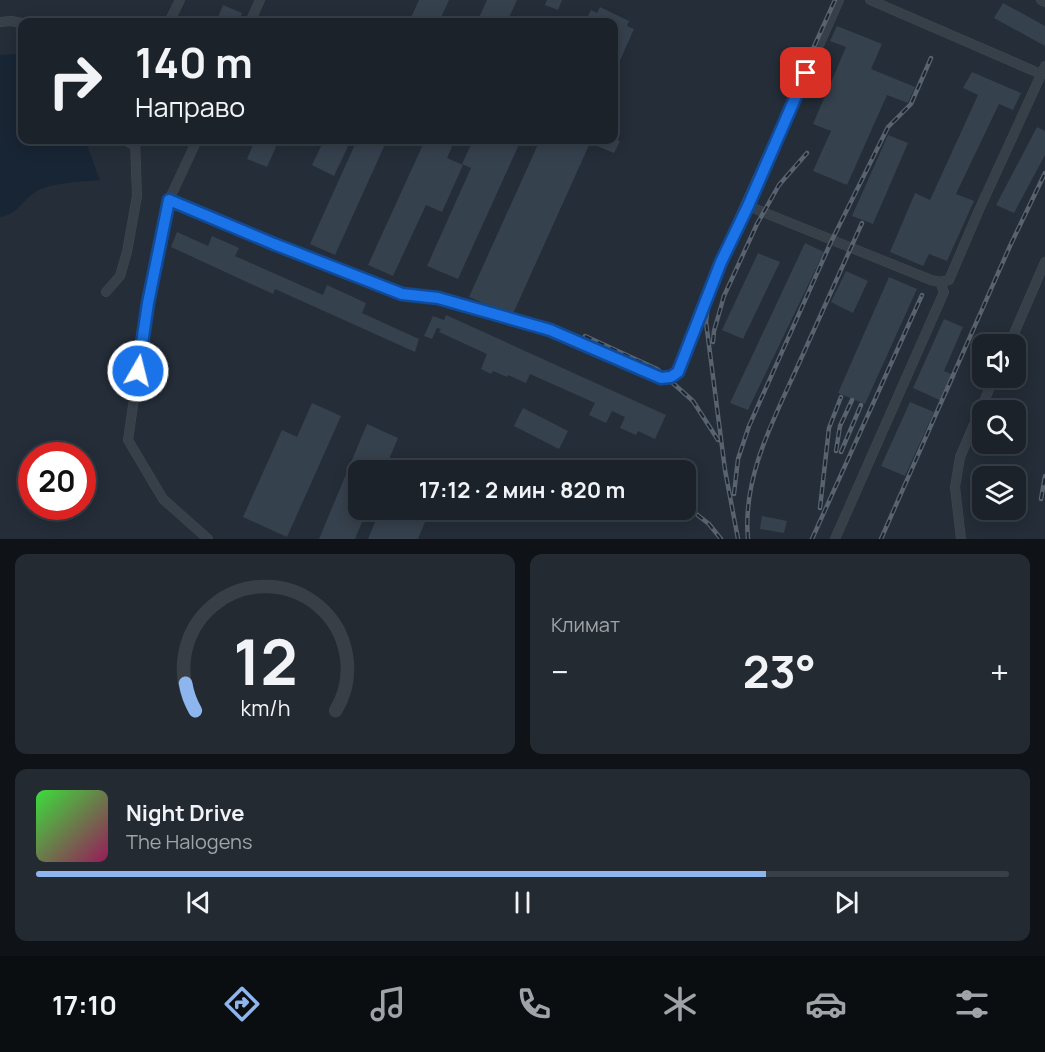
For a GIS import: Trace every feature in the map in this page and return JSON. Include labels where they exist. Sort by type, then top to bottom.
[{"type":"street","points":[[171,18],[180,0]]},
{"type":"street","points":[[252,18],[260,0]]},
{"type":"street","points":[[169,200],[402,294],[438,298],[550,330],[661,378],[671,377],[678,372],[721,262],[839,0]]},
{"type":"street","points":[[748,206],[932,280],[940,282],[949,280],[1043,70],[870,0]]},
{"type":"street","points":[[1041,0],[1045,2]]},
{"type":"street","points":[[0,22],[18,22]]},
{"type":"street","points":[[106,292],[120,276],[127,252],[137,196],[135,144]]},
{"type":"street","points":[[195,144],[169,200],[148,303],[128,440],[163,499],[208,539]]},
{"type":"street","points":[[1014,334],[1045,262]]},
{"type":"street","points":[[835,539],[944,292],[940,282]]},
{"type":"street","points":[[961,539],[955,487],[960,457],[990,388]]},
{"type":"water","points":[[0,55],[18,55],[18,144],[86,144],[100,180],[66,183],[40,189],[15,210],[0,217]]},
{"type":"building","points":[[419,0],[449,0],[441,18],[411,18]]},
{"type":"building","points":[[487,0],[517,0],[509,18],[479,18]]},
{"type":"building","points":[[547,0],[562,0],[558,10],[545,5]]},
{"type":"building","points":[[1003,3],[1045,26],[1045,46],[994,18]]},
{"type":"building","points":[[223,5],[242,13],[240,18],[218,18]]},
{"type":"building","points":[[600,7],[629,21],[627,26],[634,29],[618,65],[618,18],[587,18],[591,10],[597,13]]},
{"type":"building","points":[[837,26],[882,44],[871,69],[915,87],[908,103],[887,95],[847,185],[813,171],[831,131],[813,124],[846,47],[830,41]]},
{"type":"building","points":[[972,72],[1021,93],[1013,110],[999,104],[956,194],[974,201],[947,261],[929,254],[923,266],[890,252],[915,193],[930,200],[978,95],[963,88]]},
{"type":"building","points":[[1037,127],[1045,131],[1045,155],[1014,213],[996,205]]},
{"type":"building","points":[[888,135],[908,143],[873,224],[852,216]]},
{"type":"building","points":[[618,140],[620,141],[614,153],[592,144],[618,144]]},
{"type":"building","points":[[253,144],[277,144],[267,167],[247,159]]},
{"type":"building","points":[[322,144],[349,144],[334,176],[312,165]]},
{"type":"building","points":[[355,144],[385,144],[335,255],[310,244]]},
{"type":"building","points":[[423,144],[453,144],[447,158],[463,165],[442,212],[426,205],[393,276],[368,265]]},
{"type":"building","points":[[471,144],[519,144],[458,279],[427,266],[471,168],[462,164]]},
{"type":"building","points":[[538,144],[590,144],[512,316],[469,297]]},
{"type":"building","points":[[177,232],[208,246],[212,236],[239,248],[235,256],[323,295],[327,285],[366,303],[362,313],[419,339],[415,352],[275,289],[273,294],[171,247]]},
{"type":"building","points":[[805,243],[824,252],[748,410],[730,403]]},
{"type":"building","points":[[758,253],[780,262],[743,339],[722,330]]},
{"type":"building","points":[[846,271],[868,281],[853,313],[831,302]]},
{"type":"building","points":[[889,277],[917,289],[865,404],[838,393]]},
{"type":"building","points":[[446,315],[666,415],[655,439],[638,431],[636,435],[620,428],[625,417],[612,411],[606,423],[589,415],[595,403],[530,374],[526,383],[508,375],[507,377],[493,371],[491,374],[481,369],[487,354],[439,332],[441,329],[437,328],[432,339],[424,336],[433,316],[444,320]]},
{"type":"building","points":[[944,319],[963,327],[944,371],[956,376],[944,402],[913,388]]},
{"type":"building","points":[[910,402],[934,412],[905,476],[881,466]]},
{"type":"building","points":[[312,403],[341,416],[287,537],[243,517],[282,430],[297,437]]},
{"type":"building","points":[[523,408],[568,431],[559,449],[514,426]]},
{"type":"building","points":[[367,424],[398,438],[389,460],[352,460]]},
{"type":"building","points":[[348,470],[348,520],[363,520],[355,539],[319,539]]},
{"type":"building","points":[[762,516],[787,521],[784,533],[760,529]]},
{"type":"building","points":[[376,520],[426,520],[418,539],[368,539]]},
{"type":"railway","points":[[738,539],[725,470],[706,322],[710,288],[719,257],[835,0]]},
{"type":"railway","points":[[734,494],[738,459],[749,426],[831,242],[888,127],[911,104],[931,58]]},
{"type":"railway","points":[[713,342],[724,296],[757,224],[779,185],[807,153]]},
{"type":"railway","points":[[881,539],[1010,246],[1045,173]]},
{"type":"railway","points":[[748,539],[747,516],[750,492],[762,447],[862,223]]},
{"type":"railway","points":[[812,539],[922,295]]},
{"type":"railway","points":[[585,336],[657,369],[693,401],[718,440]]},
{"type":"railway","points":[[820,508],[829,428],[841,397]]},
{"type":"railway","points":[[836,451],[840,426],[852,400]]},
{"type":"railway","points":[[841,452],[861,405]]},
{"type":"railway","points":[[1041,499],[1045,476]]},
{"type":"railway","points":[[696,514],[709,524],[721,539]]},
{"type":"route","points":[[138,371],[148,303],[169,200],[402,294],[438,298],[550,330],[661,378],[671,377],[678,372],[721,262],[806,73]]}]
